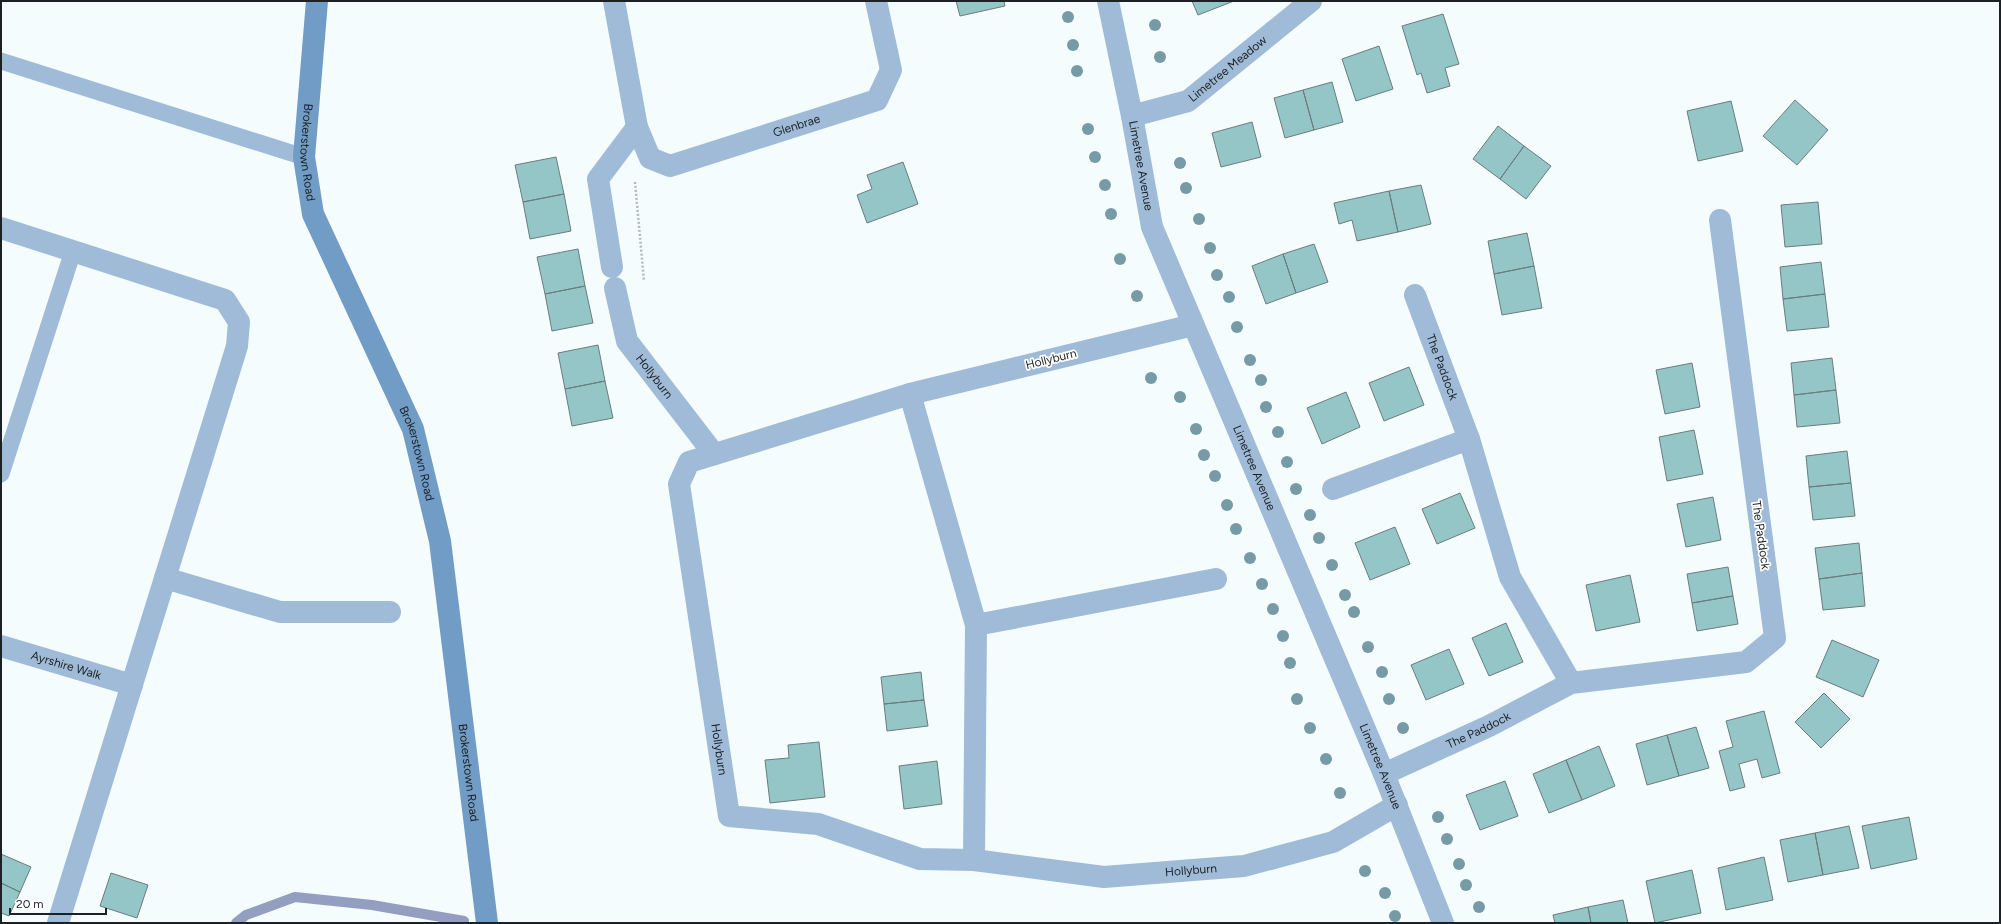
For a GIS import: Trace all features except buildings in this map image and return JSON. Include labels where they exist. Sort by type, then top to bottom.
[{"type":"street","name":"Brokerstown Road","points":[[318,1],[304,157],[313,214],[413,428],[440,541],[487,923]]},
{"type":"street","points":[[614,1],[637,127],[650,158]]},
{"type":"street","name":"Glenbrae","points":[[650,158],[670,166],[877,100],[891,70],[876,1]]},
{"type":"street","name":"Limetree Avenue","points":[[1108,1],[1132,116],[1152,227],[1397,805],[1443,923]]},
{"type":"street","name":"Limetree Meadow","points":[[1132,116],[1188,101],[1311,1]]},
{"type":"street","points":[[612,267],[598,179],[637,127]]},
{"type":"street","name":"The Paddock","points":[[1384,774],[1489,726],[1571,683],[1746,662],[1775,638],[1720,220]]},
{"type":"street","points":[[1,228],[225,300],[238,322],[237,346],[58,923]]},
{"type":"street","name":"Hollyburn","points":[[615,288],[627,341],[714,454]]},
{"type":"street","name":"The Paddock","points":[[1415,295],[1469,439],[1510,577],[1571,683]]},
{"type":"street","name":"Hollyburn","points":[[1193,324],[910,394],[689,462],[679,484],[729,816],[818,824],[920,859],[974,860],[1104,877],[1244,866],[1333,842],[1397,805]]},
{"type":"street","points":[[910,394],[976,625],[974,860]]},
{"type":"street","points":[[1333,489],[1469,439]]},
{"type":"street","points":[[165,578],[280,612],[390,612]]},
{"type":"street","points":[[976,625],[1216,579]]},
{"type":"street","name":"Ayrshire Walk","points":[[1,646],[132,685]]},
{"type":"lane","points":[[1,61],[304,157]]},
{"type":"lane","points":[[1,474],[73,251]]},
{"type":"path","points":[[644,289],[635,172],[637,167],[650,158]]},
{"type":"waterway","points":[[236,923],[246,915],[295,897],[372,905],[464,921]]}]
